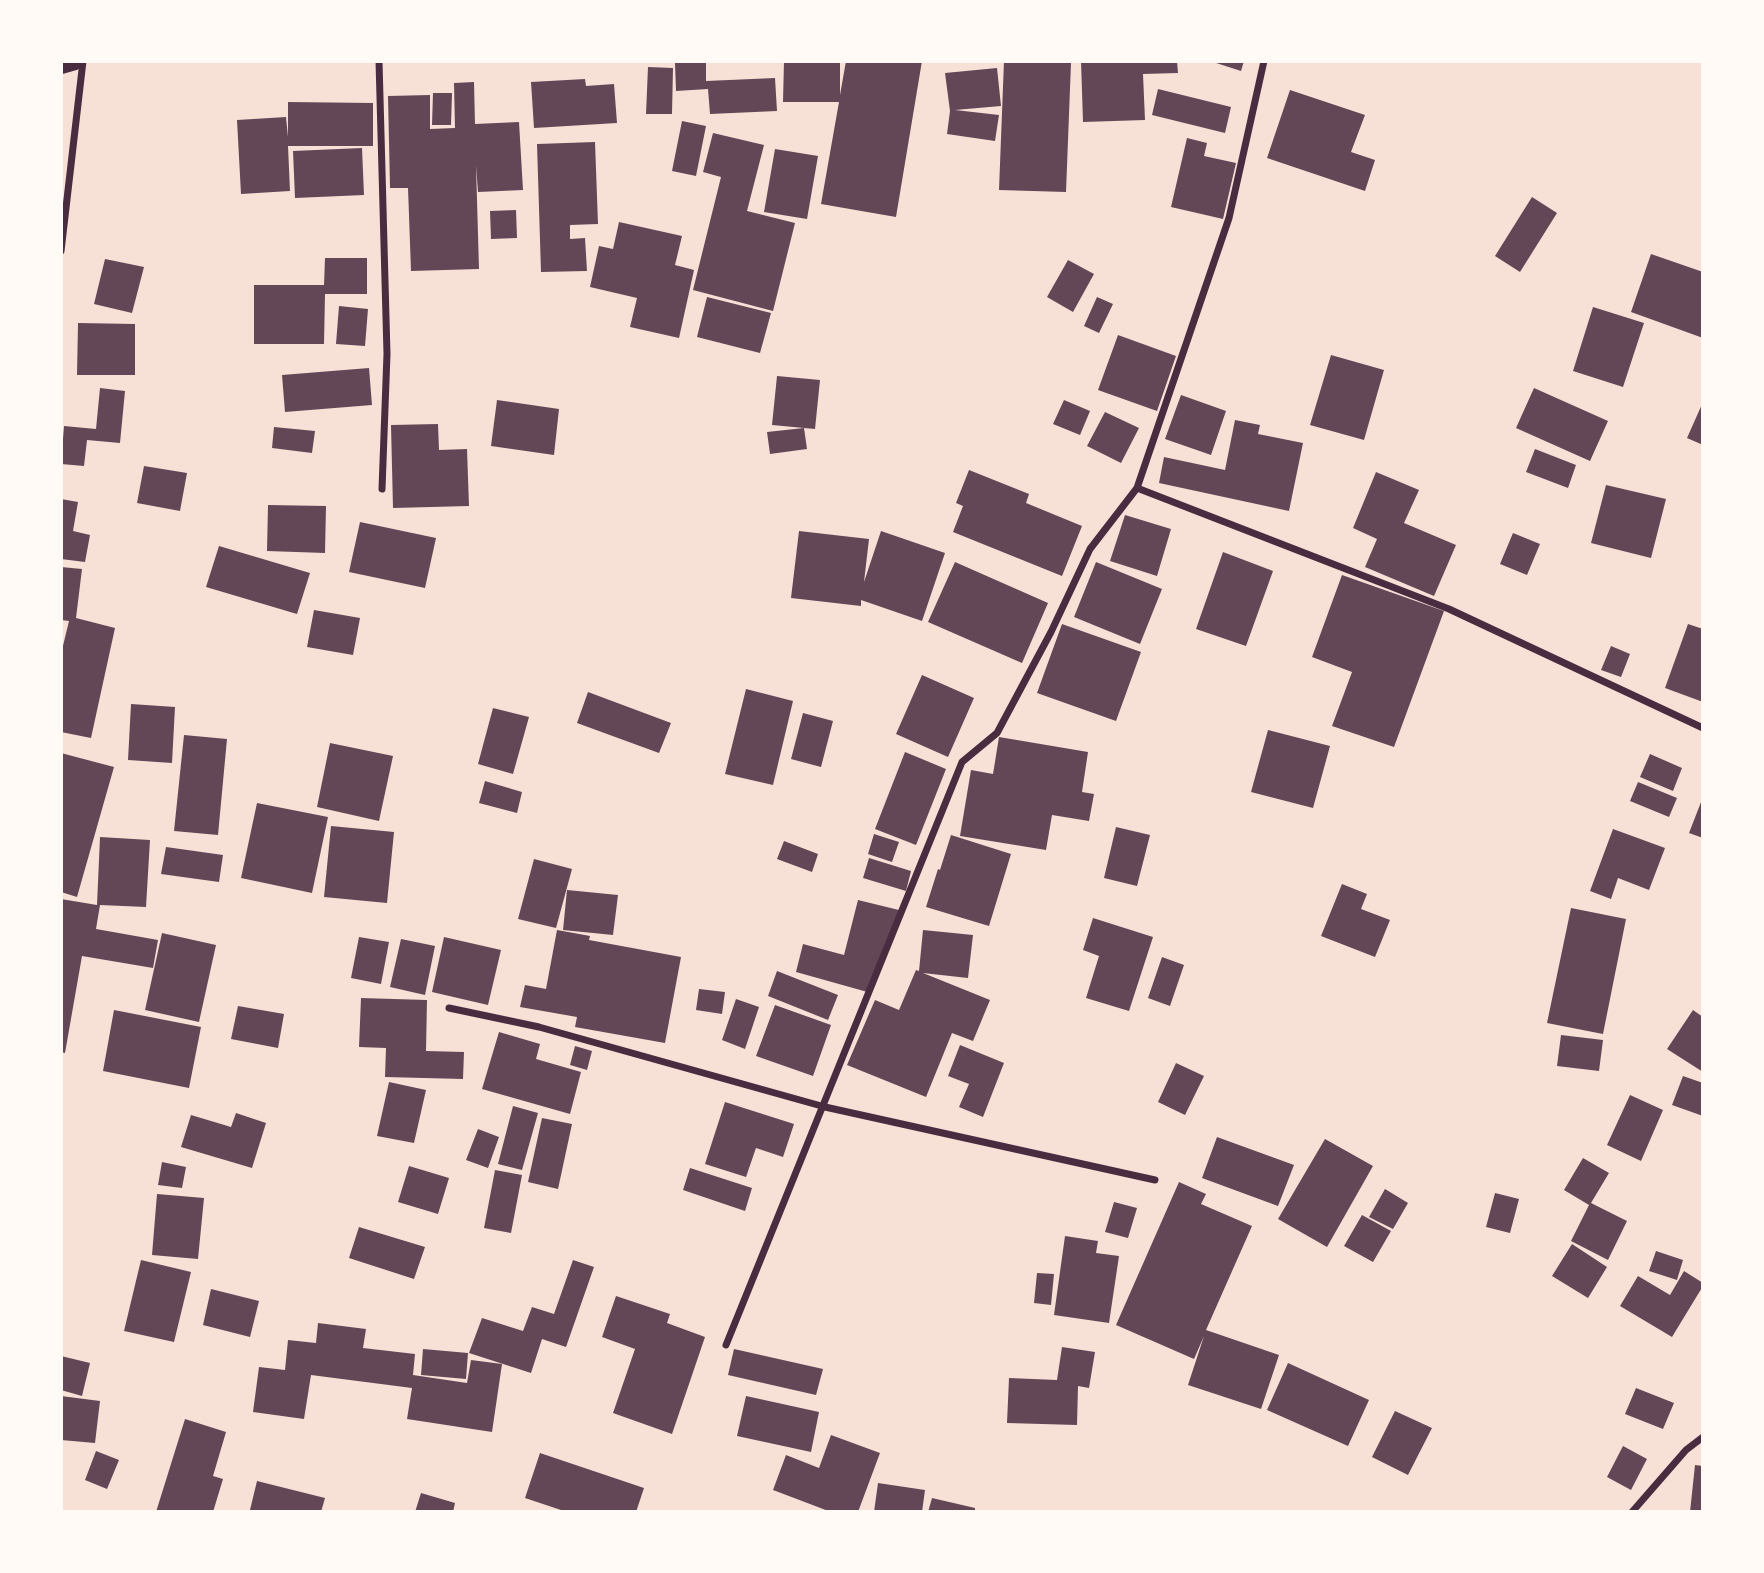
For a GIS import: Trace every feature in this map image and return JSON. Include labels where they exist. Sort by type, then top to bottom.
[{"type":"main road","points":[[61,65],[75,61]]},
{"type":"street","points":[[61,251],[83,61]]},
{"type":"street","points":[[379,61],[387,354],[382,489]]},
{"type":"street","points":[[726,1345],[962,762],[997,733],[1051,632],[1090,549],[1137,488],[1229,218],[1264,61]]},
{"type":"street","points":[[1137,488],[1449,608],[1703,728]]},
{"type":"street","points":[[449,1009],[539,1027],[824,1107],[1155,1181]]},
{"type":"street","points":[[1632,1512],[1686,1450],[1703,1437]]},
{"type":"building","points":[[706,61],[706,81],[775,78],[777,111],[710,114],[708,89],[676,91],[675,63]]},
{"type":"building","points":[[784,61],[840,61],[840,95],[846,61],[922,61],[896,217],[821,204],[839,102],[783,102]]},
{"type":"building","points":[[1004,61],[1071,63],[1066,192],[999,190]]},
{"type":"building","points":[[1081,61],[1177,61],[1178,73],[1143,74],[1145,120],[1083,122]]},
{"type":"building","points":[[1210,61],[1244,61],[1241,71]]},
{"type":"building","points":[[648,67],[673,68],[672,114],[646,114]]},
{"type":"building","points":[[997,68],[1001,106],[955,110],[999,115],[995,141],[947,134],[950,111],[945,73]]},
{"type":"building","points":[[585,79],[586,86],[614,84],[617,123],[534,128],[531,82]]},
{"type":"building","points":[[474,82],[475,124],[519,122],[523,190],[478,192],[476,165],[479,269],[411,271],[408,188],[390,188],[388,96],[430,95],[430,129],[455,128],[454,83]]},
{"type":"building","points":[[1158,89],[1231,107],[1225,133],[1152,115]]},
{"type":"building","points":[[1290,90],[1365,115],[1351,152],[1375,160],[1365,191],[1267,158]]},
{"type":"building","points":[[433,93],[452,93],[451,125],[432,125]]},
{"type":"building","points":[[288,102],[373,103],[373,146],[288,146],[290,191],[241,194],[237,120],[286,117],[288,137]]},
{"type":"building","points":[[682,121],[706,126],[696,176],[672,171]]},
{"type":"building","points":[[713,133],[764,145],[747,211],[795,223],[773,311],[693,290],[721,177],[703,172]]},
{"type":"building","points":[[1187,138],[1207,143],[1204,156],[1236,163],[1223,219],[1171,207]]},
{"type":"building","points":[[595,142],[598,224],[570,225],[570,239],[585,238],[587,271],[541,272],[537,144]]},
{"type":"building","points":[[362,148],[364,195],[295,198],[293,151]]},
{"type":"building","points":[[775,149],[818,156],[807,219],[764,212]]},
{"type":"building","points":[[1532,197],[1557,213],[1520,272],[1495,256]]},
{"type":"building","points":[[516,210],[517,238],[491,239],[490,211]]},
{"type":"building","points":[[619,222],[682,236],[675,265],[694,270],[679,338],[630,327],[637,298],[590,287],[599,246],[613,249]]},
{"type":"building","points":[[1651,254],[1703,272],[1703,338],[1631,312]]},
{"type":"building","points":[[325,258],[367,258],[367,294],[325,294],[324,344],[254,344],[254,285],[324,285]]},
{"type":"building","points":[[105,259],[144,267],[132,313],[94,304]]},
{"type":"building","points":[[1068,260],[1094,274],[1073,312],[1047,297]]},
{"type":"building","points":[[707,297],[771,313],[760,353],[697,337]]},
{"type":"building","points":[[1097,297],[1113,304],[1099,333],[1084,326]]},
{"type":"building","points":[[339,306],[368,309],[365,346],[336,344]]},
{"type":"building","points":[[1593,307],[1644,323],[1623,387],[1573,371]]},
{"type":"building","points":[[78,323],[135,324],[135,375],[77,375]]},
{"type":"building","points":[[1118,335],[1176,356],[1157,411],[1098,390]]},
{"type":"building","points":[[1331,355],[1384,370],[1364,440],[1310,425]]},
{"type":"building","points":[[369,368],[372,405],[285,412],[282,375]]},
{"type":"building","points":[[777,376],[820,380],[815,429],[772,425]]},
{"type":"building","points":[[100,388],[125,391],[120,443],[87,440],[84,466],[61,464],[64,426],[96,429]]},
{"type":"building","points":[[1534,388],[1608,421],[1590,461],[1516,428]]},
{"type":"building","points":[[1181,395],[1226,411],[1211,455],[1165,439]]},
{"type":"building","points":[[497,400],[559,409],[554,455],[491,446]]},
{"type":"building","points":[[1064,400],[1090,411],[1080,435],[1053,424]]},
{"type":"building","points":[[1703,402],[1703,445],[1687,438]]},
{"type":"building","points":[[1105,412],[1139,428],[1121,463],[1087,446]]},
{"type":"building","points":[[1235,420],[1260,425],[1258,434],[1303,443],[1289,511],[1159,483],[1164,457],[1225,470]]},
{"type":"building","points":[[438,424],[439,450],[467,449],[469,506],[393,508],[391,425]]},
{"type":"building","points":[[274,427],[315,431],[312,453],[272,448]]},
{"type":"building","points":[[804,428],[807,449],[770,454],[767,432]]},
{"type":"building","points":[[1535,449],[1576,465],[1568,488],[1526,472]]},
{"type":"building","points":[[144,466],[187,473],[180,511],[137,503]]},
{"type":"building","points":[[969,470],[1029,494],[1026,503],[1082,526],[1062,576],[953,532],[963,506],[956,503]]},
{"type":"building","points":[[1376,472],[1419,490],[1404,523],[1456,545],[1434,596],[1365,567],[1377,539],[1353,528]]},
{"type":"building","points":[[1606,485],[1666,499],[1651,558],[1591,543]]},
{"type":"building","points":[[61,499],[78,502],[73,531],[90,535],[85,562],[61,559]]},
{"type":"building","points":[[268,505],[326,506],[325,553],[267,551]]},
{"type":"building","points":[[1125,515],[1171,529],[1157,576],[1110,561]]},
{"type":"building","points":[[360,522],[436,538],[425,588],[349,572]]},
{"type":"building","points":[[799,531],[869,539],[864,582],[881,531],[945,553],[922,621],[861,600],[861,606],[791,598]]},
{"type":"building","points":[[1513,533],[1540,544],[1527,575],[1500,564]]},
{"type":"building","points":[[219,546],[310,573],[297,614],[206,587]]},
{"type":"building","points":[[1223,552],[1273,571],[1246,646],[1196,629]]},
{"type":"building","points":[[955,562],[1048,603],[1022,663],[928,622]]},
{"type":"building","points":[[1096,562],[1162,589],[1140,644],[1074,617]]},
{"type":"building","points":[[61,567],[82,569],[76,618],[115,628],[91,738],[61,732],[61,654],[69,621],[61,620]]},
{"type":"building","points":[[1342,575],[1444,611],[1394,747],[1332,726],[1352,672],[1312,657]]},
{"type":"building","points":[[314,610],[360,618],[353,655],[307,647]]},
{"type":"building","points":[[1062,624],[1141,652],[1116,721],[1037,693]]},
{"type":"building","points":[[1688,624],[1703,629],[1703,702],[1665,688]]},
{"type":"building","points":[[1611,646],[1630,654],[1621,677],[1601,670]]},
{"type":"building","points":[[922,675],[974,698],[948,757],[896,734]]},
{"type":"building","points":[[746,689],[793,701],[773,785],[725,774]]},
{"type":"building","points":[[588,692],[671,723],[659,753],[577,723]]},
{"type":"building","points":[[131,704],[175,707],[172,763],[128,760]]},
{"type":"building","points":[[493,708],[529,717],[513,774],[478,764]]},
{"type":"building","points":[[803,713],[833,721],[821,767],[791,759]]},
{"type":"building","points":[[1268,730],[1330,746],[1313,808],[1251,792]]},
{"type":"building","points":[[184,735],[227,739],[218,835],[174,831]]},
{"type":"building","points":[[999,737],[1088,752],[1082,792],[1094,794],[1089,821],[1052,815],[1046,850],[960,836],[971,770],[993,774]]},
{"type":"building","points":[[330,743],[393,756],[379,821],[317,807]]},
{"type":"building","points":[[905,752],[946,769],[916,845],[875,829]]},
{"type":"building","points":[[61,753],[114,767],[77,897],[61,892]]},
{"type":"building","points":[[1650,754],[1682,768],[1673,791],[1640,777]]},
{"type":"building","points":[[485,781],[522,792],[517,813],[479,803]]},
{"type":"building","points":[[1638,782],[1677,798],[1669,817],[1630,801]]},
{"type":"building","points":[[1703,797],[1703,838],[1689,833]]},
{"type":"building","points":[[257,803],[328,817],[312,893],[241,878]]},
{"type":"building","points":[[331,826],[394,832],[387,903],[324,897]]},
{"type":"building","points":[[1116,827],[1150,835],[1137,886],[1104,878]]},
{"type":"building","points":[[1613,829],[1665,848],[1649,890],[1618,878],[1611,899],[1590,891]]},
{"type":"building","points":[[874,834],[899,842],[892,862],[868,854]]},
{"type":"building","points":[[951,835],[1011,854],[989,926],[926,907]]},
{"type":"building","points":[[100,837],[150,840],[146,907],[100,905],[96,929],[158,940],[153,968],[82,956],[65,1053],[61,1052],[61,899],[97,905]]},
{"type":"building","points":[[784,841],[818,854],[812,872],[777,859]]},
{"type":"building","points":[[166,847],[223,855],[219,882],[161,874]]},
{"type":"building","points":[[869,858],[911,871],[906,891],[863,878]]},
{"type":"building","points":[[534,859],[572,869],[556,928],[518,919]]},
{"type":"building","points":[[1342,884],[1367,894],[1361,909],[1390,920],[1375,957],[1321,936]]},
{"type":"building","points":[[567,890],[618,895],[613,935],[563,930]]},
{"type":"building","points":[[858,900],[903,911],[871,993],[796,972],[803,944],[844,955]]},
{"type":"building","points":[[1571,908],[1626,919],[1603,1034],[1547,1023]]},
{"type":"building","points":[[1093,918],[1153,937],[1129,1011],[1086,998],[1099,956],[1083,950]]},
{"type":"building","points":[[557,930],[590,936],[589,940],[681,957],[665,1043],[575,1027],[577,1017],[520,1007],[525,985],[546,989]]},
{"type":"building","points":[[923,930],[973,935],[968,978],[923,973],[990,1000],[973,1041],[952,1033],[926,1097],[847,1065],[875,1000],[899,1010],[916,970],[919,971]]},
{"type":"building","points":[[162,933],[216,945],[199,1022],[145,1010]]},
{"type":"building","points":[[359,937],[389,942],[381,984],[351,978]]},
{"type":"building","points":[[444,937],[501,950],[488,1005],[432,992]]},
{"type":"building","points":[[401,939],[435,946],[425,995],[390,987]]},
{"type":"building","points":[[1162,957],[1184,965],[1170,1006],[1148,998]]},
{"type":"building","points":[[777,971],[838,995],[828,1020],[768,996]]},
{"type":"building","points":[[699,989],[725,992],[722,1014],[696,1010]]},
{"type":"building","points":[[361,998],[427,1000],[426,1051],[464,1052],[463,1079],[385,1077],[386,1048],[359,1047]]},
{"type":"building","points":[[736,999],[759,1007],[745,1049],[722,1040]]},
{"type":"building","points":[[775,1005],[831,1025],[813,1076],[756,1056]]},
{"type":"building","points":[[238,1006],[284,1014],[278,1048],[231,1039]]},
{"type":"building","points":[[114,1010],[201,1027],[189,1088],[103,1071]]},
{"type":"building","points":[[1693,1010],[1703,1017],[1703,1072],[1667,1049]]},
{"type":"building","points":[[499,1032],[540,1044],[536,1059],[581,1072],[570,1114],[482,1089]]},
{"type":"building","points":[[1561,1035],[1603,1040],[1599,1071],[1557,1066]]},
{"type":"building","points":[[960,1045],[1004,1063],[983,1117],[959,1107],[969,1084],[948,1076]]},
{"type":"building","points":[[575,1046],[592,1051],[587,1070],[570,1065]]},
{"type":"building","points":[[1176,1063],[1204,1076],[1185,1115],[1158,1102]]},
{"type":"building","points":[[1683,1076],[1703,1083],[1703,1116],[1672,1105]]},
{"type":"building","points":[[389,1082],[426,1090],[414,1143],[377,1136]]},
{"type":"building","points":[[1630,1095],[1663,1110],[1641,1161],[1607,1145]]},
{"type":"building","points":[[725,1102],[794,1124],[783,1157],[756,1148],[746,1177],[705,1164]]},
{"type":"building","points":[[513,1106],[538,1113],[522,1170],[498,1164]]},
{"type":"building","points":[[236,1113],[266,1123],[252,1168],[181,1147],[191,1115],[231,1127]]},
{"type":"building","points":[[542,1118],[572,1124],[558,1189],[528,1182]]},
{"type":"building","points":[[478,1129],[499,1137],[488,1168],[466,1160]]},
{"type":"building","points":[[1217,1137],[1294,1165],[1278,1206],[1202,1178]]},
{"type":"building","points":[[1325,1139],[1373,1166],[1327,1247],[1278,1219]]},
{"type":"building","points":[[1583,1158],[1609,1173],[1591,1203],[1627,1221],[1608,1260],[1571,1241],[1589,1205],[1564,1190]]},
{"type":"building","points":[[162,1162],[186,1167],[182,1188],[158,1185]]},
{"type":"building","points":[[409,1166],[449,1178],[438,1214],[398,1202]]},
{"type":"building","points":[[690,1168],[752,1188],[745,1211],[683,1190]]},
{"type":"building","points":[[495,1170],[522,1175],[511,1233],[484,1228]]},
{"type":"building","points":[[1179,1182],[1206,1194],[1201,1204],[1252,1226],[1206,1330],[1279,1355],[1261,1409],[1188,1385],[1204,1336],[1194,1359],[1116,1325]]},
{"type":"building","points":[[1385,1189],[1408,1203],[1393,1229],[1369,1217]]},
{"type":"building","points":[[1495,1193],[1519,1199],[1510,1233],[1486,1227]]},
{"type":"building","points":[[157,1194],[204,1198],[198,1259],[152,1255]]},
{"type":"building","points":[[1114,1202],[1137,1208],[1128,1238],[1105,1232]]},
{"type":"building","points":[[1362,1215],[1391,1231],[1373,1262],[1344,1246]]},
{"type":"building","points":[[359,1227],[425,1247],[414,1279],[349,1258]]},
{"type":"building","points":[[1065,1236],[1098,1241],[1096,1253],[1119,1256],[1109,1323],[1054,1315]]},
{"type":"building","points":[[1572,1244],[1607,1267],[1588,1298],[1552,1276]]},
{"type":"building","points":[[1656,1251],[1683,1260],[1677,1280],[1649,1271]]},
{"type":"building","points":[[141,1260],[191,1272],[174,1342],[124,1331]]},
{"type":"building","points":[[573,1260],[594,1267],[566,1347],[542,1339],[531,1373],[469,1353],[482,1318],[523,1331],[532,1307],[554,1314]]},
{"type":"building","points":[[1684,1271],[1703,1283],[1703,1286],[1672,1337],[1620,1306],[1638,1276],[1670,1295]]},
{"type":"building","points":[[1037,1273],[1054,1274],[1051,1305],[1034,1303]]},
{"type":"building","points":[[211,1289],[259,1301],[250,1337],[203,1325]]},
{"type":"building","points":[[616,1296],[670,1314],[667,1323],[705,1337],[672,1434],[613,1413],[635,1349],[602,1337]]},
{"type":"building","points":[[318,1323],[366,1329],[363,1348],[415,1354],[413,1375],[467,1383],[471,1360],[502,1364],[492,1432],[407,1419],[412,1388],[311,1375],[304,1419],[253,1412],[259,1367],[285,1370],[288,1340],[316,1343]]},
{"type":"building","points":[[1062,1347],[1095,1352],[1089,1388],[1078,1386],[1077,1425],[1007,1423],[1009,1378],[1057,1380]]},
{"type":"building","points":[[423,1349],[468,1353],[466,1379],[421,1375]]},
{"type":"building","points":[[734,1349],[823,1369],[816,1395],[728,1375]]},
{"type":"building","points":[[61,1356],[90,1363],[82,1396],[61,1390]]},
{"type":"building","points":[[1288,1363],[1369,1400],[1348,1446],[1267,1410]]},
{"type":"building","points":[[1636,1388],[1674,1403],[1663,1429],[1625,1414]]},
{"type":"building","points":[[61,1396],[100,1401],[95,1443],[61,1440]]},
{"type":"building","points":[[746,1396],[819,1412],[811,1452],[737,1436]]},
{"type":"building","points":[[1395,1411],[1432,1428],[1408,1475],[1372,1457]]},
{"type":"building","points":[[185,1419],[226,1432],[213,1476],[223,1479],[213,1512],[156,1512]]},
{"type":"building","points":[[831,1435],[880,1453],[858,1512],[831,1512],[773,1490],[786,1455],[819,1468]]},
{"type":"building","points":[[1623,1446],[1647,1459],[1631,1490],[1607,1477]]},
{"type":"building","points":[[96,1451],[119,1460],[107,1489],[85,1480]]},
{"type":"building","points":[[540,1453],[644,1488],[636,1512],[567,1512],[525,1498]]},
{"type":"building","points":[[1695,1465],[1703,1466],[1703,1512],[1690,1512]]},
{"type":"building","points":[[257,1481],[325,1498],[321,1512],[250,1510]]},
{"type":"building","points":[[878,1483],[925,1490],[922,1512],[874,1512]]},
{"type":"building","points":[[421,1493],[455,1503],[453,1512],[415,1512]]},
{"type":"building","points":[[932,1498],[975,1508],[975,1512],[928,1512]]}]
